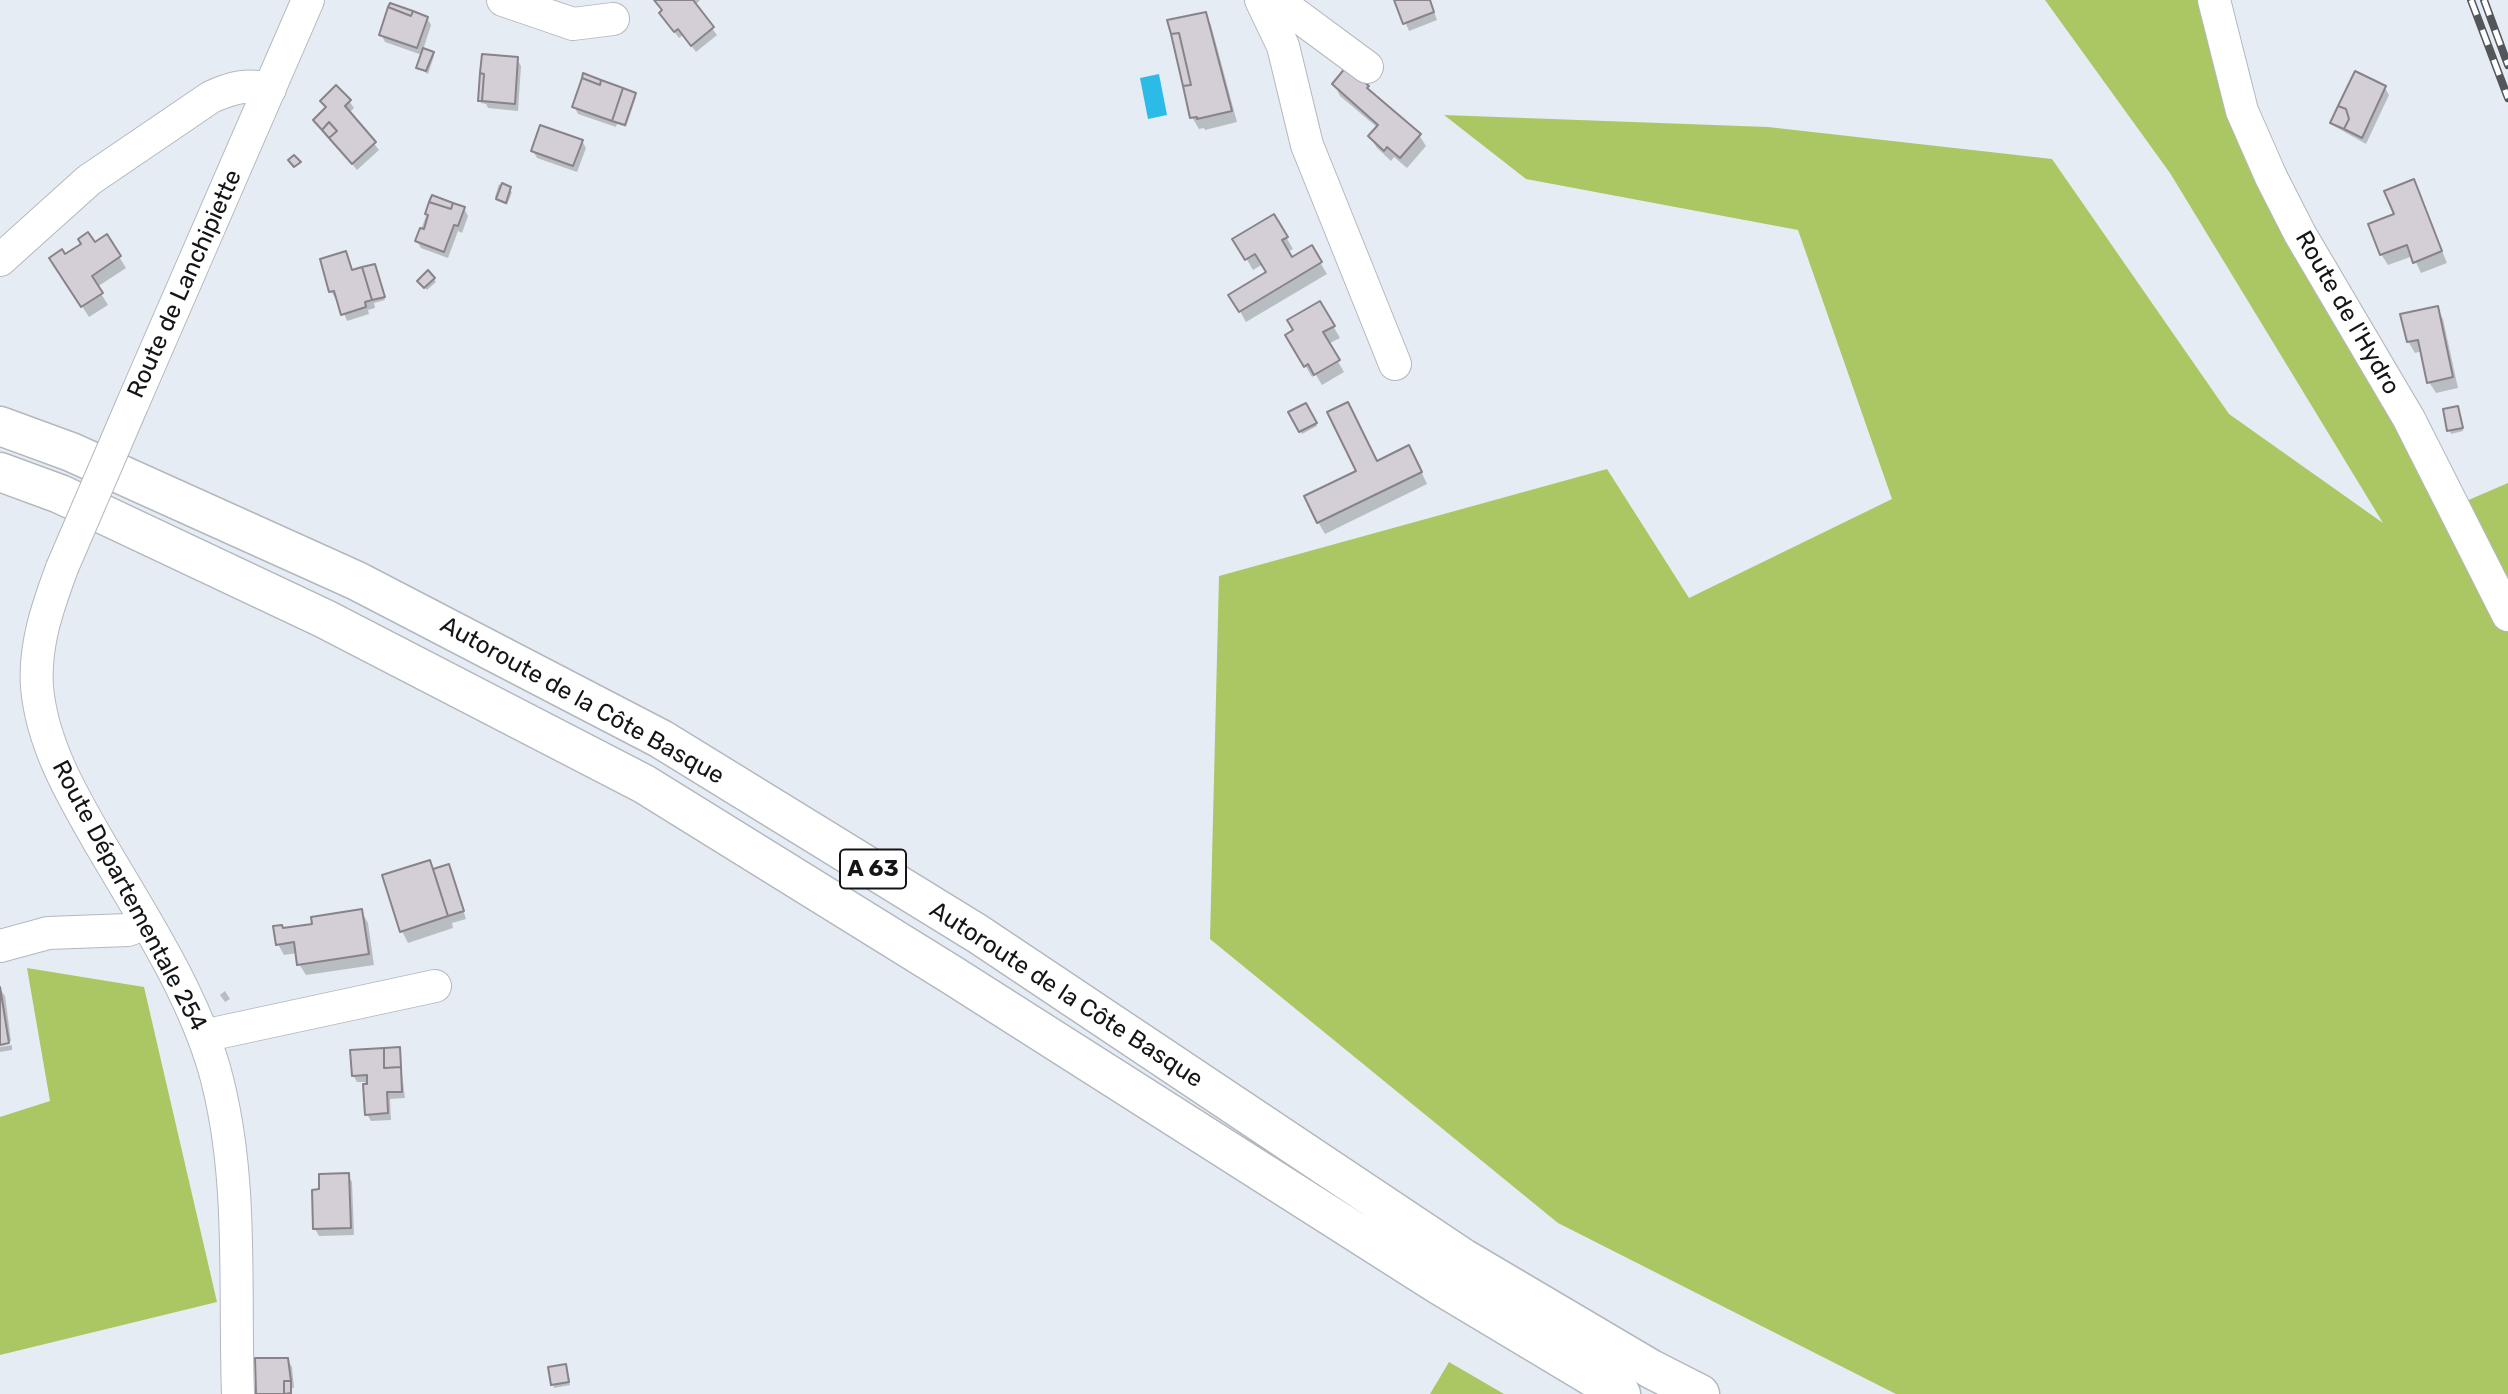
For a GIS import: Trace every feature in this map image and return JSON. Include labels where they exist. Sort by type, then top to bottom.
[{"type":"highway","name":"Autoroute de la Côte Basque","points":[[0,426],[71,452],[357,581],[661,739],[978,934],[1463,1258],[1651,1369],[1700,1394]]},
{"type":"highway","name":"Autoroute de la Côte Basque","points":[[0,472],[60,494],[325,619],[644,784],[952,975],[1439,1285],[1621,1394]]},
{"type":"street","name":"Route de Lanchipiette","points":[[62,569],[307,0]]},
{"type":"street","points":[[503,0],[573,24],[613,19]]},
{"type":"street","points":[[1261,0],[1283,46],[1307,145],[1395,364]]},
{"type":"street","points":[[1271,0],[1283,5],[1367,67]]},
{"type":"street","name":"Route de l'Hydro","points":[[2214,0],[2242,111],[2271,177],[2300,234],[2409,419],[2508,615]]},
{"type":"street","points":[[0,260],[89,180],[211,97],[233,87],[256,85],[270,89]]},
{"type":"street","name":"Route Départementale 254","points":[[62,569],[41,630],[37,656],[37,686],[43,719],[63,776],[146,923],[203,1036],[225,1108],[232,1156],[238,1394]]},
{"type":"street","points":[[0,946],[48,933],[128,930],[146,923]]},
{"type":"street","points":[[203,1036],[435,986]]},
{"type":"green space","points":[[2045,0],[2204,0],[2327,306],[2443,511],[2508,483],[2508,1394],[1896,1394],[1558,1223],[1210,939],[1219,576],[1607,469],[1689,598],[1892,499],[1798,230],[1526,179],[1444,115],[1768,127],[2052,159],[2229,414],[2383,523],[2170,173]]},
{"type":"green space","points":[[27,968],[144,987],[217,1302],[0,1355],[0,1117],[50,1101]]},
{"type":"green space","points":[[1449,1362],[1504,1394],[1430,1394]]},
{"type":"water","points":[[1159,74],[1167,115],[1148,119],[1140,78]]},
{"type":"building","points":[[654,0],[693,0],[714,27],[691,46],[678,29],[674,32],[659,13],[662,10]]},
{"type":"building","points":[[1394,0],[1430,0],[1434,12],[1403,24]]},
{"type":"building","points":[[390,3],[413,11],[411,16],[388,7]]},
{"type":"building","points":[[388,7],[411,16],[413,11],[428,17],[417,48],[379,35]]},
{"type":"building","points":[[1206,12],[1232,111],[1197,119],[1190,118],[1183,86],[1191,85],[1179,33],[1171,34],[1167,20]]},
{"type":"building","points":[[1179,33],[1191,85],[1183,86],[1171,34]]},
{"type":"building","points":[[423,48],[434,52],[426,71],[416,68]]},
{"type":"building","points":[[482,54],[518,57],[515,104],[482,101]]},
{"type":"building","points":[[1346,67],[1421,134],[1400,158],[1387,147],[1384,151],[1368,136],[1378,125],[1332,84]]},
{"type":"building","points":[[2355,71],[2386,86],[2362,138],[2344,129],[2349,119],[2346,109],[2338,106]]},
{"type":"building","points":[[480,73],[484,74],[482,101],[478,101]]},
{"type":"building","points":[[583,73],[601,80],[600,85],[582,78]]},
{"type":"building","points":[[582,78],[600,85],[601,80],[623,88],[612,121],[572,107]]},
{"type":"building","points":[[336,85],[351,100],[345,106],[376,142],[352,164],[329,138],[337,131],[329,122],[322,130],[313,120],[326,107],[320,101]]},
{"type":"building","points":[[623,88],[636,93],[625,125],[612,121]]},
{"type":"building","points":[[2338,106],[2346,109],[2349,119],[2344,129],[2330,123]]},
{"type":"building","points":[[329,122],[337,131],[329,138],[322,130]]},
{"type":"building","points":[[540,125],[583,140],[573,166],[531,151]]},
{"type":"building","points":[[294,155],[301,162],[294,167],[288,160]]},
{"type":"building","points":[[2414,179],[2442,251],[2413,263],[2407,245],[2380,255],[2368,224],[2394,214],[2384,191]]},
{"type":"building","points":[[502,183],[511,187],[506,203],[496,199]]},
{"type":"building","points":[[432,195],[453,203],[451,209],[429,202]]},
{"type":"building","points":[[429,202],[451,209],[453,203],[465,207],[458,226],[454,225],[444,252],[415,241],[420,228],[424,229]]},
{"type":"building","points":[[1274,214],[1288,237],[1282,240],[1292,257],[1312,245],[1322,262],[1239,312],[1228,295],[1266,272],[1255,254],[1245,260],[1232,239]]},
{"type":"building","points":[[88,232],[95,242],[107,234],[121,256],[92,276],[103,293],[81,307],[49,258],[62,249],[65,254],[81,244],[78,239]]},
{"type":"building","points":[[346,251],[352,270],[362,267],[372,300],[365,302],[366,307],[341,315],[334,291],[329,292],[320,259]]},
{"type":"building","points":[[375,264],[385,297],[372,300],[362,267]]},
{"type":"building","points":[[428,270],[435,278],[424,288],[417,281]]},
{"type":"building","points":[[1320,301],[1335,326],[1323,332],[1340,360],[1314,375],[1308,364],[1304,367],[1285,335],[1293,330],[1287,320]]},
{"type":"building","points":[[2438,306],[2453,377],[2427,383],[2418,340],[2407,342],[2400,314]]},
{"type":"building","points":[[1348,402],[1377,461],[1409,445],[1422,472],[1317,523],[1304,496],[1356,471],[1327,412]]},
{"type":"building","points":[[1306,403],[1317,423],[1299,432],[1288,412]]},
{"type":"building","points":[[2458,406],[2463,428],[2447,431],[2443,409]]},
{"type":"building","points":[[430,860],[448,916],[400,932],[382,875]]},
{"type":"building","points":[[449,864],[464,911],[448,916],[433,869]]},
{"type":"building","points":[[362,909],[369,954],[297,965],[294,942],[276,945],[273,926],[282,925],[283,928],[312,924],[311,917]]},
{"type":"building","points":[[0,987],[9,1043],[0,1045]]},
{"type":"building","points":[[400,1047],[401,1067],[384,1068],[384,1048]]},
{"type":"building","points":[[384,1048],[384,1068],[401,1067],[402,1092],[387,1092],[388,1113],[365,1115],[363,1084],[367,1084],[367,1075],[352,1076],[350,1050]]},
{"type":"building","points":[[349,1173],[351,1228],[313,1229],[312,1190],[319,1189],[319,1174]]},
{"type":"building","points":[[255,1358],[288,1358],[291,1381],[284,1381],[284,1394],[256,1394]]},
{"type":"building","points":[[566,1364],[569,1382],[551,1385],[548,1367]]},
{"type":"building","points":[[284,1381],[291,1381],[291,1393],[284,1394]]},
{"type":"railway","points":[[2471,0],[2508,98]]},
{"type":"railway","points":[[2484,0],[2508,65]]}]
